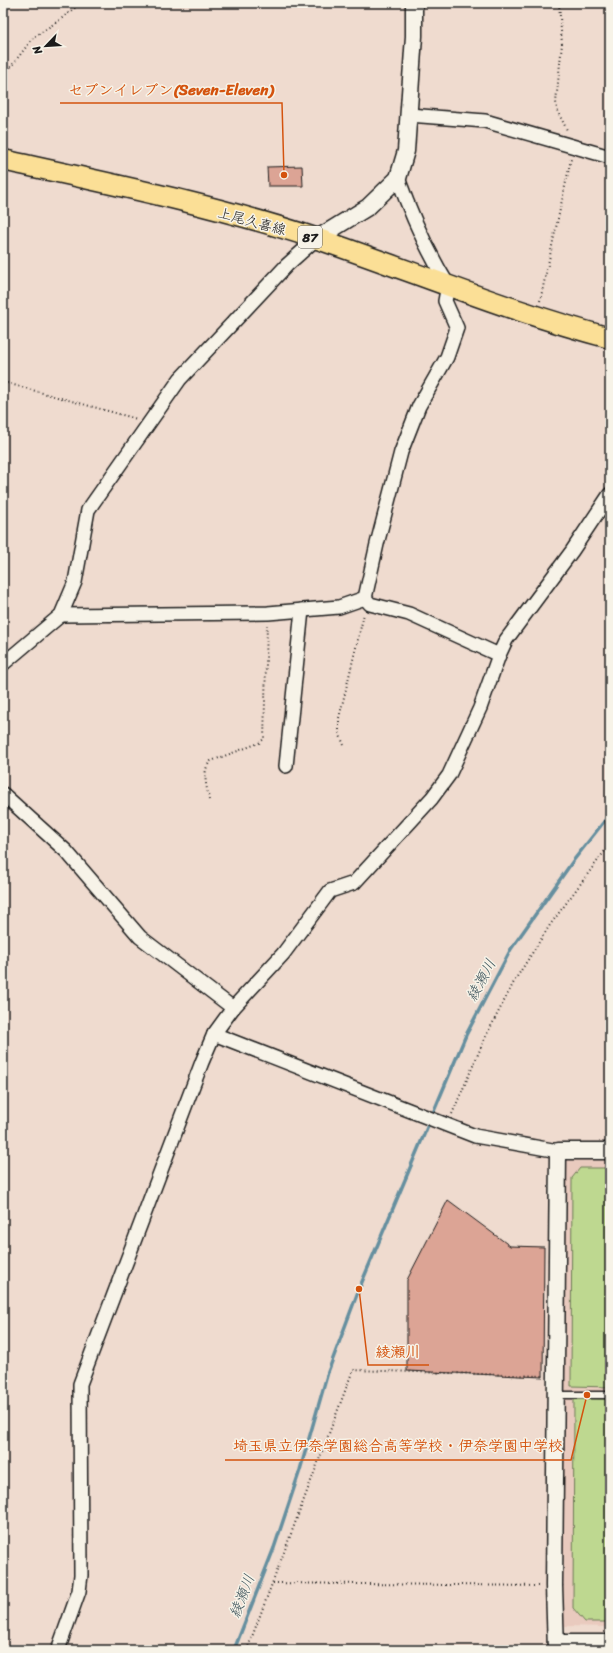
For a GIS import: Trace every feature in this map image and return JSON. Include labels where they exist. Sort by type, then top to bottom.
[{"type":"main road","name":"上尾久喜線","points":[[3,160],[127,188],[316,239],[536,316],[610,338]]},
{"type":"street","points":[[3,664],[61,615],[75,582],[88,510],[111,479],[148,422],[180,379],[287,265],[316,239],[368,207],[398,178],[406,151],[414,36],[414,3]]},
{"type":"street","points":[[409,115],[485,121],[610,156]]},
{"type":"street","points":[[367,601],[377,544],[401,452],[419,406],[447,357],[457,328],[445,300],[448,285],[438,269],[406,202],[398,178]]},
{"type":"street","points":[[58,1650],[79,1591],[81,1575],[80,1384],[214,1034],[233,1008],[283,954],[330,891],[354,883],[432,798],[449,775],[480,708],[506,640],[572,551],[610,494]]},
{"type":"street","points":[[61,615],[268,612],[339,607],[367,601],[409,614],[499,655]]},
{"type":"street","points":[[286,766],[302,610]]},
{"type":"street","points":[[3,794],[66,851],[140,937],[233,1008]]},
{"type":"street","points":[[214,1034],[440,1124],[448,1125],[475,1136],[558,1151],[610,1150]]},
{"type":"street","points":[[558,1151],[554,1586],[556,1646],[610,1643]]},
{"type":"lane","points":[[556,1395],[610,1395]]},
{"type":"path","points":[[3,77],[33,38],[81,3]]},
{"type":"path","points":[[536,316],[574,146],[557,110],[556,102],[562,44],[559,3]]},
{"type":"path","points":[[3,382],[148,422]]},
{"type":"path","points":[[344,745],[339,733],[339,718],[367,601]]},
{"type":"path","points":[[209,800],[205,774],[207,765],[211,761],[259,743],[264,739],[268,612]]},
{"type":"path","points":[[448,1125],[486,1036],[515,980],[550,925],[610,844]]},
{"type":"path","points":[[247,1650],[353,1370],[556,1376]]},
{"type":"path","points":[[273,1583],[554,1586]]},
{"type":"shaded area","points":[[572,1156],[610,1157],[610,1627],[563,1626],[565,1164]]},
{"type":"green space","points":[[580,1168],[610,1168],[610,1387],[571,1386],[572,1178]]},
{"type":"green space","points":[[574,1398],[610,1399],[610,1622],[585,1622],[573,1608]]},
{"type":"building","points":[[302,166],[303,186],[268,186],[267,167]]},
{"type":"building","points":[[448,1200],[510,1246],[544,1247],[543,1377],[407,1371],[407,1280]]},
{"type":"waterway","name":"綾瀬川","points":[[234,1650],[274,1548],[300,1470],[328,1372],[359,1289],[466,1035],[511,949],[573,861],[610,814]]},
{"type":"place","name":"セブンイレブン(Seven-Eleven)","points":[[284,175]]},
{"type":"place","name":"綾瀬川","points":[[359,1289]]},
{"type":"place","name":"埼玉県立伊奈学園総合高等学校・伊奈学園中学校","points":[[587,1395]]}]
